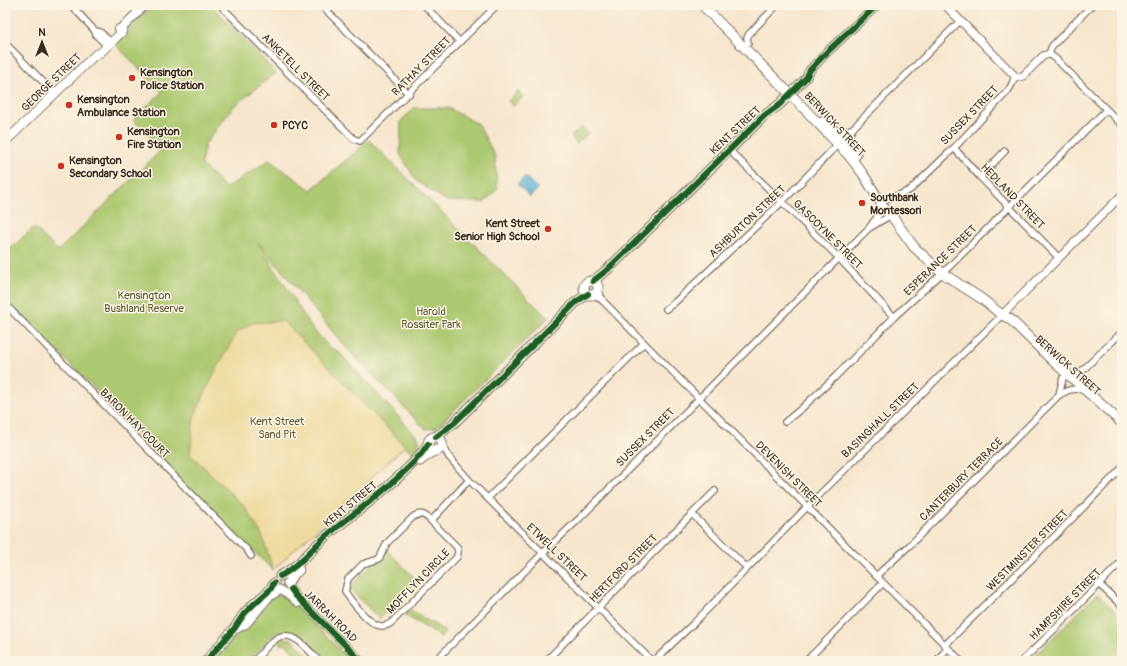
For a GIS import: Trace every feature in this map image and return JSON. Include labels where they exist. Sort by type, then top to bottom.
[{"type":"main road","name":"GEORGE STREET","points":[[5,142],[96,54],[96,50],[107,43],[118,30],[146,5]]},
{"type":"main road","name":"BERWICK STREET","points":[[702,5],[841,140],[859,169],[914,247],[933,266],[982,299],[1002,315],[1006,322],[1066,377],[1122,423]]},
{"type":"main road","name":"BERWICK STREET","points":[[710,5],[748,43],[790,90]]},
{"type":"main road","name":"KENT STREET","points":[[206,661],[234,629],[244,614],[254,604],[270,590],[293,576],[320,549],[438,445],[449,428],[576,302],[592,289],[607,270],[729,150],[766,115],[779,105],[802,74],[810,70],[877,5]]},
{"type":"main road","name":"BERWICK STREET","points":[[1078,387],[1122,430]]},
{"type":"main road","name":"KENT STREET","points":[[282,584],[296,566],[322,540],[380,494],[417,460],[428,444],[430,448],[438,445]]},
{"type":"street","points":[[71,5],[95,31],[96,35],[107,43]]},
{"type":"street","name":"ANKETELL STREET","points":[[220,5],[354,139],[360,141]]},
{"type":"street","points":[[321,5],[409,94]]},
{"type":"street","points":[[424,5],[460,42]]},
{"type":"street","name":"RATHAY STREET","points":[[360,141],[497,5]]},
{"type":"street","points":[[748,43],[747,38],[753,30],[777,5]]},
{"type":"street","points":[[945,5],[1015,76],[1022,76],[1043,56],[1049,54]]},
{"type":"street","points":[[1049,54],[1052,46],[1092,5]]},
{"type":"street","name":"ASHBURTON STREET","points":[[666,309],[782,202],[841,140],[848,129],[853,128],[960,21]]},
{"type":"street","points":[[5,42],[55,94]]},
{"type":"street","points":[[1049,54],[1055,58],[1122,125]]},
{"type":"street","name":"SUSSEX STREET","points":[[436,661],[869,228],[884,204],[910,190],[954,148],[1008,90],[1015,76]]},
{"type":"street","name":"ESPERANCE STREET","points":[[785,422],[835,377],[894,317],[942,273],[1106,110]]},
{"type":"street","name":"HEDLAND STREET","points":[[954,148],[1058,258]]},
{"type":"street","name":"GASCOYNE STREET","points":[[729,150],[839,258],[894,317]]},
{"type":"street","points":[[980,177],[1005,152]]},
{"type":"street","name":"BASINGHALL STREET","points":[[653,661],[694,623],[807,507],[1122,195]]},
{"type":"street","name":"SUSSEX STREET","points":[[869,228],[891,215]]},
{"type":"street","name":"DEVENISH STREET","points":[[592,289],[961,661]]},
{"type":"street","name":"BARON HAY COURT","points":[[5,304],[247,550],[251,556]]},
{"type":"street","points":[[1059,395],[1066,377],[1083,370],[1122,332]]},
{"type":"street","points":[[488,498],[644,343]]},
{"type":"street","points":[[1078,387],[1083,370]]},
{"type":"street","name":"CANTERBURY TERRACE","points":[[876,576],[910,545],[1059,395],[1078,387]]},
{"type":"street","name":"ETWELL STREET","points":[[438,445],[469,480],[544,552],[653,661]]},
{"type":"street","name":"WESTMINSTER STREET","points":[[936,661],[947,646],[1122,468]]},
{"type":"street","points":[[431,521],[469,480]]},
{"type":"street","name":"HERTFORD STREET","points":[[546,661],[715,491]]},
{"type":"street","name":"MOFFLYN CIRCLE","points":[[422,514],[431,521],[456,545],[458,552],[457,557],[392,622],[383,626],[376,625],[347,597],[345,591],[347,582],[364,564],[379,559],[387,543],[413,517],[422,514]]},
{"type":"street","points":[[692,514],[747,568]]},
{"type":"street","name":"HAMPSHIRE STREET","points":[[1022,661],[1122,561]]},
{"type":"street","points":[[806,661],[883,583]]},
{"type":"street","name":"JARRAH ROAD","points":[[282,584],[356,661]]},
{"type":"street","name":"JARRAH ROAD","points":[[282,584],[361,661]]},
{"type":"street","points":[[1099,584],[1122,606]]},
{"type":"street","points":[[254,661],[278,637],[292,636],[319,661]]},
{"type":"green space","points":[[153,5],[211,5],[276,73],[234,106],[205,144],[201,164],[226,188],[269,160],[311,190],[369,140],[548,318],[436,428],[425,429],[343,344],[258,242],[311,327],[330,348],[338,351],[419,439],[419,447],[413,454],[283,321],[190,454],[244,506],[262,535],[273,570],[184,486],[127,421],[5,299],[5,254],[34,227],[58,251],[162,149],[133,120],[162,92],[115,44]]},
{"type":"green space","points":[[518,91],[523,97],[513,106],[508,101]]},
{"type":"green space","points":[[414,108],[448,108],[478,124],[495,156],[497,189],[485,202],[447,201],[416,181],[400,154],[401,121]]},
{"type":"green space","points":[[581,127],[588,133],[577,144],[571,137]]},
{"type":"green space","points":[[387,550],[418,581],[379,619],[349,588]]},
{"type":"green space","points":[[1096,595],[1099,595],[1122,618],[1122,661],[1029,661]]},
{"type":"green space","points":[[275,596],[287,596],[351,661],[326,661],[303,639],[296,635],[282,632],[269,639],[249,661],[213,661],[232,640],[249,625],[270,600]]},
{"type":"green space","points":[[411,610],[446,632],[441,637],[405,615]]},
{"type":"green space","points":[[283,638],[291,639],[314,661],[294,661],[293,660],[297,656],[285,643],[281,645],[277,641]]},
{"type":"sand","name":"Kent Street Sand Pit","points":[[283,321],[405,446],[273,570],[262,535],[244,506],[190,454],[194,417],[213,376],[237,332],[252,323]]},
{"type":"water","points":[[525,176],[538,189],[530,197],[517,184]]},
{"type":"cycle path","points":[[593,281],[607,270],[765,115],[779,105],[806,78],[810,70],[826,53],[877,5]]},
{"type":"cycle path","points":[[436,437],[454,423],[576,302],[588,294]]},
{"type":"cycle path","points":[[280,576],[299,563],[326,536],[393,482],[407,469],[428,444]]},
{"type":"cycle path","points":[[206,661],[234,629],[244,614],[270,590],[274,583]]},
{"type":"cycle path","points":[[291,589],[296,596],[361,661]]},
{"type":"place","name":"Kensington Police Station","points":[[132,78]]},
{"type":"place","name":"Kensington Ambulance Station","points":[[69,105]]},
{"type":"place","name":"PCYC","points":[[274,125]]},
{"type":"place","name":"Kensington Fire Station","points":[[119,137]]},
{"type":"place","name":"Kensington Secondary School","points":[[61,166]]},
{"type":"place","name":"Southbank Montessori","points":[[862,203]]},
{"type":"place","name":"Kent Street Senior High School","points":[[548,229]]},
{"type":"park label","name":"Kensington Bushland Reserve","points":[[144,301]]},
{"type":"park label","name":"Harold Rossiter Park","points":[[431,317]]}]
